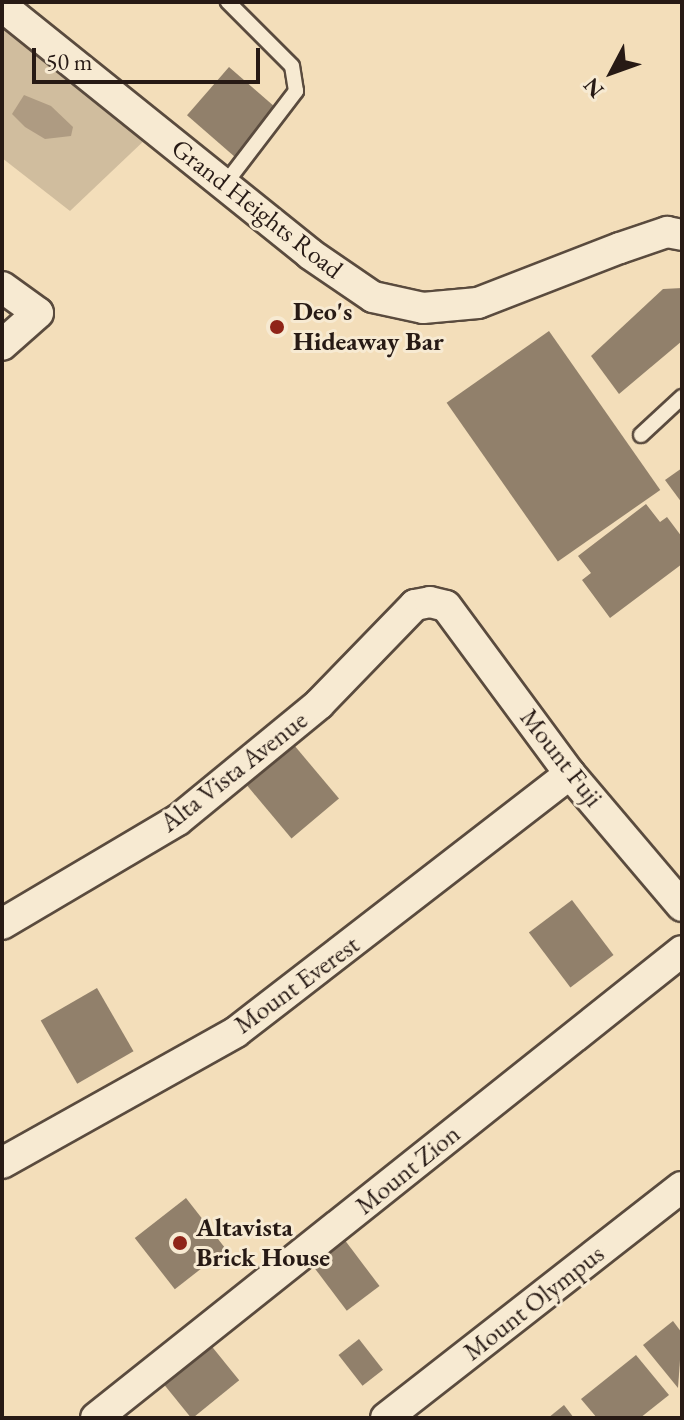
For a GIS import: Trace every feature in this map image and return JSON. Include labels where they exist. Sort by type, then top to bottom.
[{"type":"street","name":"Grand Heights Road","points":[[2,6],[310,254],[373,297],[423,308],[478,303],[667,232],[682,235]]},
{"type":"street","points":[[2,287],[38,313],[2,345]]},
{"type":"street","name":"Alta Vista Avenue","points":[[2,924],[178,820],[319,704],[415,605],[446,606]]},
{"type":"street","name":"Mount Fuji","points":[[446,606],[570,774],[682,906]]},
{"type":"street","name":"Mount Everest","points":[[2,1163],[236,1032],[570,774]]},
{"type":"street","name":"Mount Zion","points":[[96,1418],[682,951]]},
{"type":"street","name":"Mount Olympus","points":[[386,1418],[682,1187]]},
{"type":"lane","points":[[225,184],[296,91],[292,66],[228,2]]},
{"type":"lane","points":[[641,435],[682,397]]},
{"type":"shaded area","points":[[2,22],[149,136],[70,211],[2,158]]},
{"type":"shaded area","points":[[24,95],[51,106],[73,127],[71,136],[45,139],[25,127],[12,114]]},
{"type":"building","points":[[229,67],[280,111],[238,159],[187,115]]},
{"type":"building","points":[[682,288],[682,341],[619,394],[591,356],[663,289]]},
{"type":"building","points":[[549,331],[660,490],[558,562],[447,403]]},
{"type":"building","points":[[682,468],[682,503],[665,480]]},
{"type":"building","points":[[646,504],[660,522],[667,517],[682,537],[682,564],[610,618],[582,580],[591,573],[578,556]]},
{"type":"building","points":[[294,745],[339,799],[292,838],[247,785]]},
{"type":"building","points":[[572,900],[614,955],[570,988],[529,932]]},
{"type":"building","points":[[97,988],[134,1051],[77,1084],[41,1020]]},
{"type":"building","name":"Altavista Brick House","points":[[186,1198],[226,1249],[175,1289],[135,1238]]},
{"type":"building","points":[[344,1239],[380,1286],[347,1311],[311,1264]]},
{"type":"building","points":[[673,1321],[682,1333],[678,1388],[643,1345]]},
{"type":"building","points":[[359,1339],[383,1370],[363,1386],[339,1355]]},
{"type":"building","points":[[209,1343],[239,1380],[193,1418],[162,1381]]},
{"type":"building","points":[[636,1355],[669,1395],[640,1418],[597,1418],[581,1399]]},
{"type":"building","points":[[564,1405],[574,1418],[548,1418]]},
{"type":"place","name":"Deo's Hideaway Bar","points":[[277,327]]},
{"type":"place","name":"Altavista Brick House","points":[[180,1243]]}]
